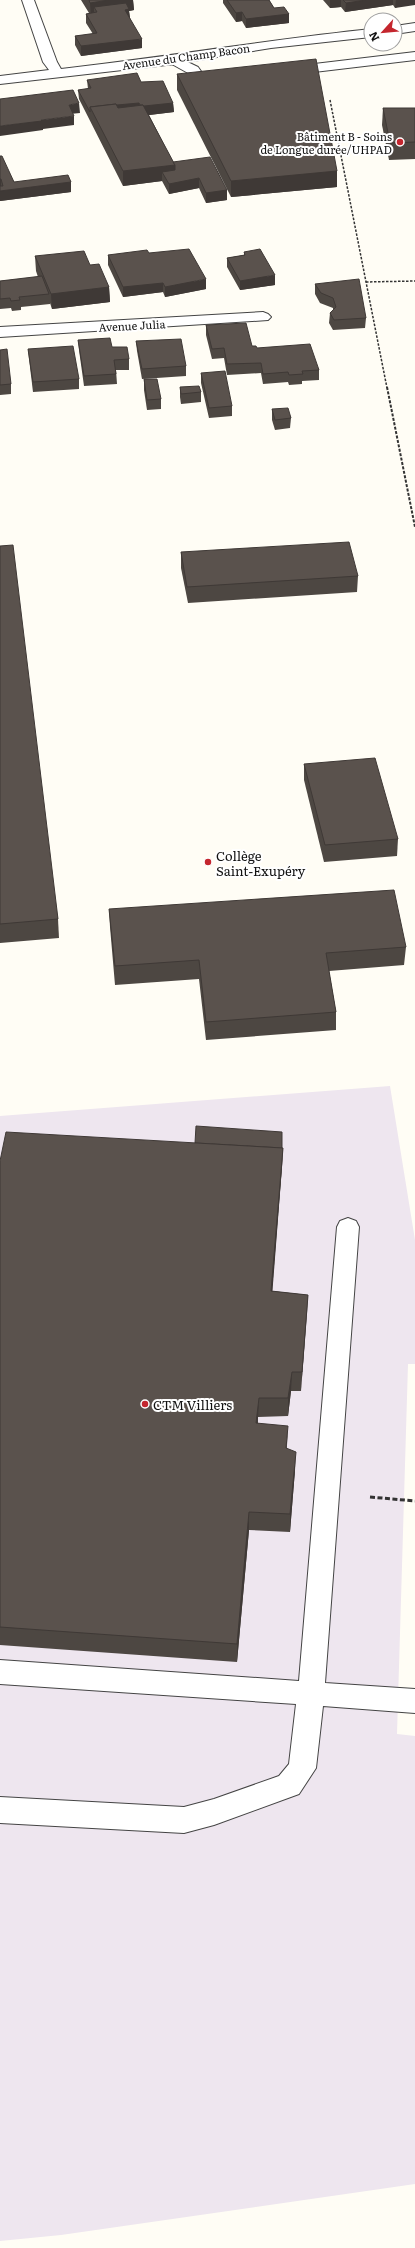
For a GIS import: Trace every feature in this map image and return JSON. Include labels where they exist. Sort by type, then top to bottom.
[{"type":"street","points":[[28,0],[50,62],[57,73]]},
{"type":"street","points":[[403,29],[415,27]]},
{"type":"street","name":"Avenue du Champ Bacon","points":[[0,80],[175,60],[271,44],[363,33]]},
{"type":"street","points":[[279,72],[415,56]]},
{"type":"street","points":[[175,60],[193,70],[208,94]]},
{"type":"street","points":[[201,82],[232,78]]},
{"type":"street","name":"Avenue Julia","points":[[0,332],[263,317]]},
{"type":"street","points":[[0,1810],[184,1820],[214,1812],[290,1785],[302,1768],[311,1694],[348,1227]]},
{"type":"street","points":[[0,1672],[415,1702]]},
{"type":"path","points":[[330,98],[415,527]]},
{"type":"path","points":[[366,282],[415,281]]},
{"type":"shaded area","points":[[390,1086],[415,1240],[415,1364],[408,1364],[397,1734],[415,1736],[415,2184],[61,2235],[0,2241],[0,1116]]},
{"type":"building","points":[[89,0],[109,0],[90,3]]},
{"type":"building","points":[[227,0],[269,0],[274,8],[284,7],[289,14],[246,19],[242,12],[236,13]]},
{"type":"building","points":[[343,0],[366,0],[346,3]]},
{"type":"building","points":[[126,3],[129,9],[125,10],[142,39],[81,46],[75,36],[97,33],[86,14],[97,12],[94,7]]},
{"type":"building","points":[[316,59],[337,171],[231,181],[177,74]]},
{"type":"building","points":[[137,73],[141,82],[163,81],[173,103],[144,106],[140,105],[139,103],[116,104],[90,107],[90,112],[78,90],[91,88],[87,80]]},
{"type":"building","points":[[73,90],[79,103],[69,105],[74,116],[0,126],[0,99]]},
{"type":"building","points":[[116,104],[118,108],[143,105],[175,165],[123,171],[90,107]]},
{"type":"building","points":[[383,108],[415,108],[415,142],[390,143]]},
{"type":"building","points":[[0,156],[2,156],[14,182],[68,175],[71,182],[0,191],[0,186],[3,186],[0,179]]},
{"type":"building","points":[[210,157],[227,190],[206,193],[199,178],[169,184],[162,172],[175,170],[175,165],[173,162]]},
{"type":"building","points":[[189,249],[206,279],[165,287],[163,283],[123,287],[108,255],[147,250],[149,253]]},
{"type":"building","points":[[260,249],[275,275],[240,281],[227,258],[245,255],[244,252]]},
{"type":"building","points":[[84,251],[90,265],[99,264],[109,287],[51,294],[35,256]]},
{"type":"building","points":[[42,276],[49,294],[19,297],[20,300],[11,301],[10,298],[0,299],[0,281]]},
{"type":"building","points":[[359,279],[366,318],[334,320],[330,313],[336,307],[333,298],[321,293],[315,284]]},
{"type":"building","points":[[246,323],[252,346],[256,346],[257,348],[310,344],[319,370],[302,371],[303,374],[289,375],[288,372],[263,374],[261,363],[227,364],[224,348],[212,349],[206,325]]},
{"type":"building","points":[[110,338],[112,347],[127,347],[129,359],[114,360],[116,374],[84,376],[78,340]]},
{"type":"building","points":[[181,339],[186,366],[142,369],[136,341]]},
{"type":"building","points":[[73,346],[79,379],[33,382],[28,349]]},
{"type":"building","points":[[7,349],[11,384],[0,385],[0,350]]},
{"type":"building","points":[[225,371],[232,406],[209,408],[201,373]]},
{"type":"building","points":[[144,379],[157,379],[161,399],[147,400]]},
{"type":"building","points":[[199,386],[201,392],[181,394],[180,387]]},
{"type":"building","points":[[288,408],[291,418],[275,420],[272,409]]},
{"type":"building","points":[[349,542],[358,576],[187,587],[181,552]]},
{"type":"building","points":[[13,545],[58,919],[0,924],[0,546]]},
{"type":"building","points":[[375,758],[398,839],[325,845],[304,764]]},
{"type":"building","points":[[394,890],[406,947],[326,953],[336,1012],[206,1022],[199,960],[115,966],[109,909]]},
{"type":"building","points":[[196,1126],[282,1132],[282,1148],[195,1143]]},
{"type":"building","name":"CTM Villiers","points":[[6,1132],[283,1148],[271,1291],[308,1295],[302,1372],[292,1372],[288,1398],[259,1398],[256,1423],[288,1426],[286,1448],[296,1452],[290,1514],[249,1512],[237,1644],[0,1627],[0,1161]]},
{"type":"place","name":"Bâtiment B - Soins de Longue durée/UHPAD","points":[[400,142]]},
{"type":"place","name":"Collège Saint-Exupéry","points":[[208,862]]},
{"type":"place","name":"CTM Villiers","points":[[145,1404]]}]
